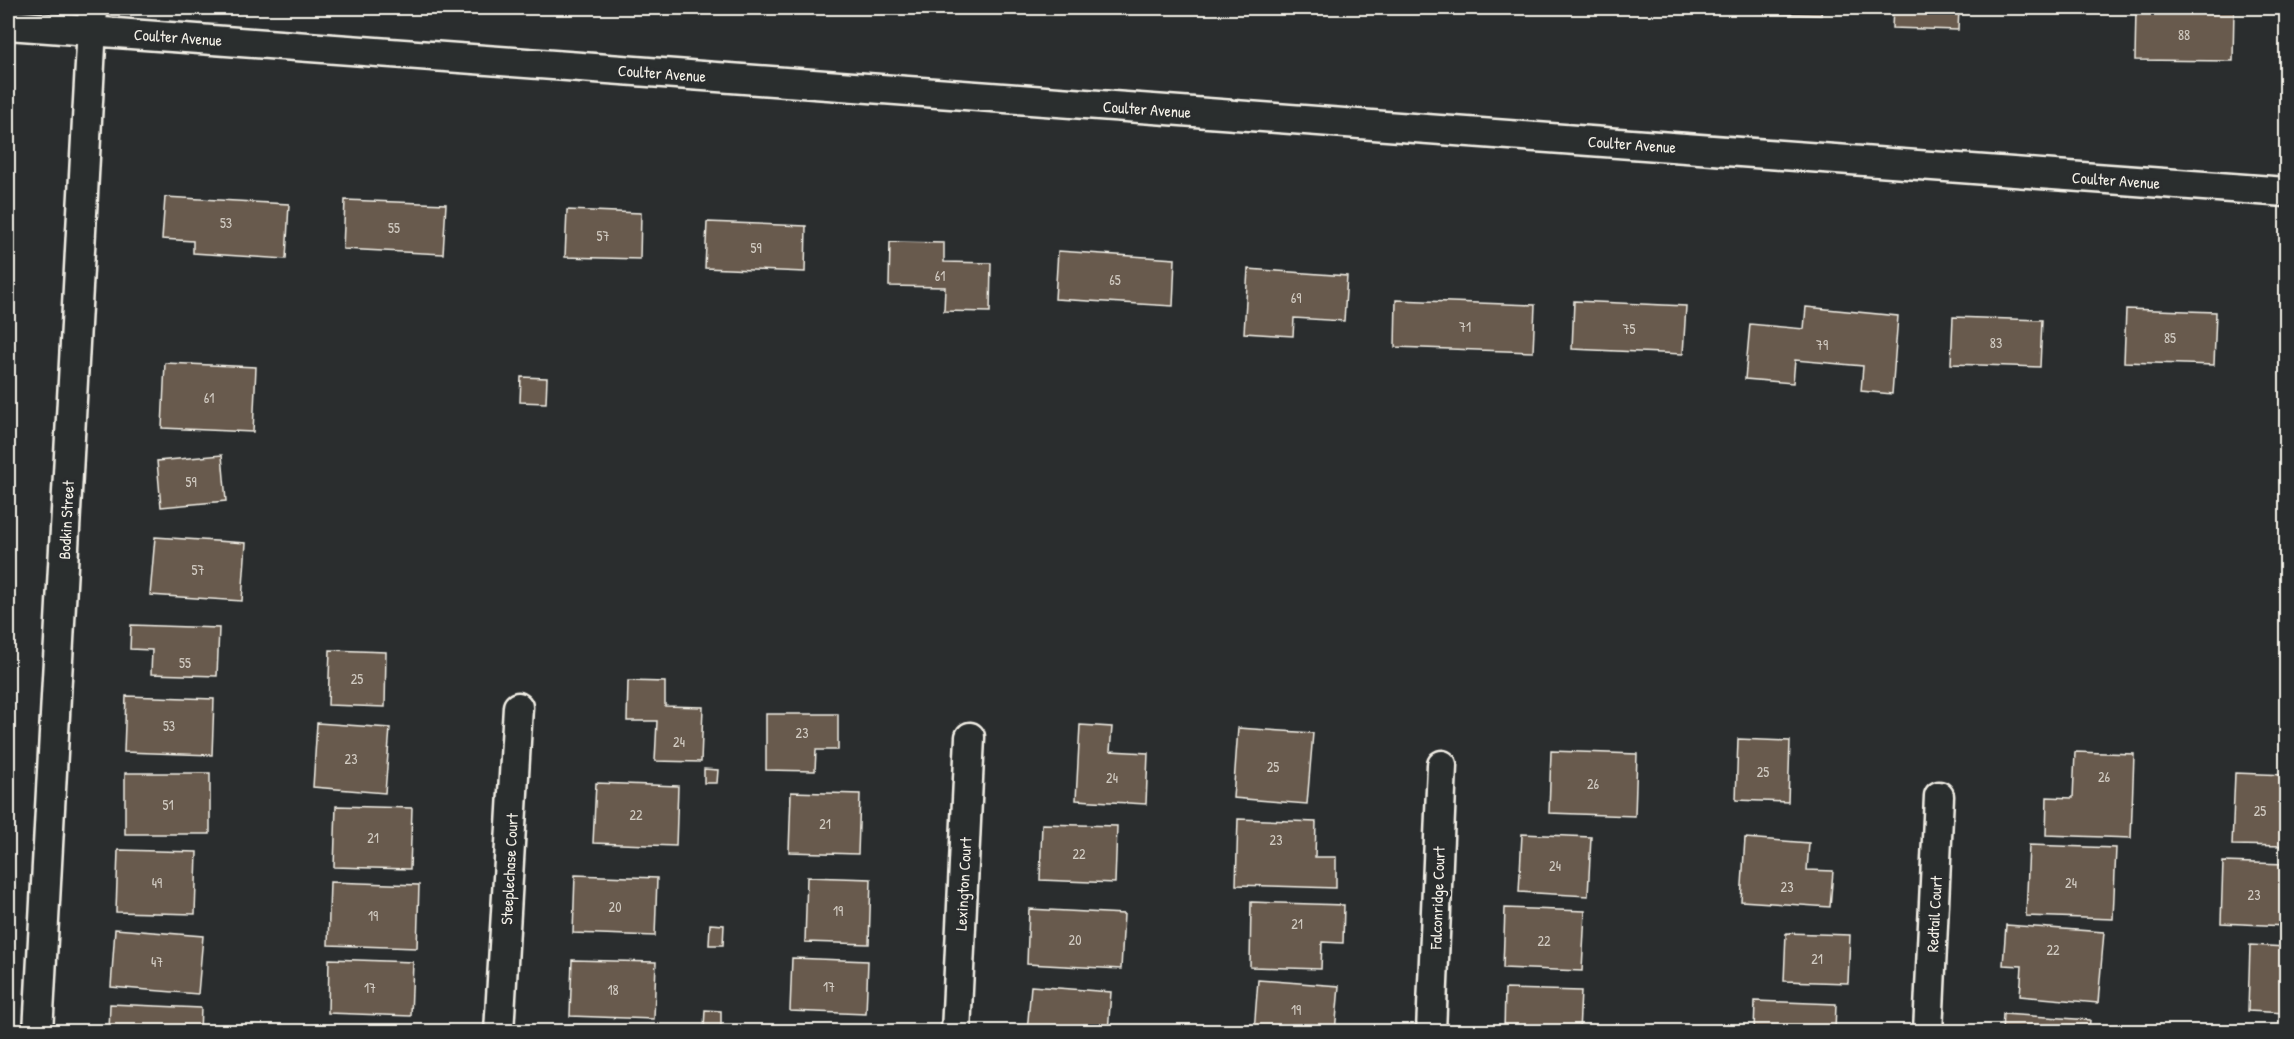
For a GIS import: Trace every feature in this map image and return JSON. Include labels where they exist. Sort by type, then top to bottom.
[{"type":"street","name":"Coulter Avenue","points":[[8,25],[93,19],[2286,192]]},
{"type":"street","name":"Bodkin Street","points":[[38,1032],[93,19]]},
{"type":"street","name":"Steeplechase Court","points":[[499,1032],[518,707]]},
{"type":"street","name":"Lexington Court","points":[[956,1032],[970,737]]},
{"type":"street","name":"Falconridge Court","points":[[1431,1032],[1442,765]]},
{"type":"street","name":"Redtail Court","points":[[1928,1032],[1939,796]]},
{"type":"building","points":[[1735,8],[1822,8],[1821,15],[1735,12]]},
{"type":"building","points":[[1893,8],[1959,8],[1958,30],[1892,28]]},
{"type":"building","points":[[2136,8],[2234,8],[2233,61],[2135,60]]},
{"type":"building","points":[[165,197],[289,204],[286,259],[193,253],[193,241],[162,239]]},
{"type":"building","points":[[345,200],[446,204],[443,254],[343,249]]},
{"type":"building","points":[[567,210],[641,213],[640,259],[565,257]]},
{"type":"building","points":[[707,222],[806,226],[805,272],[705,268]]},
{"type":"building","points":[[890,242],[944,243],[944,262],[991,263],[990,312],[944,311],[945,287],[889,286]]},
{"type":"building","points":[[1058,251],[1175,259],[1173,306],[1055,299]]},
{"type":"building","points":[[1248,269],[1347,276],[1344,321],[1294,318],[1293,336],[1244,333]]},
{"type":"building","points":[[1396,300],[1535,305],[1533,352],[1395,347]]},
{"type":"building","points":[[1574,301],[1686,306],[1683,354],[1572,349]]},
{"type":"building","points":[[1806,307],[1898,316],[1892,394],[1861,391],[1863,366],[1795,360],[1793,383],[1745,379],[1750,324],[1804,329]]},
{"type":"building","points":[[2126,309],[2216,312],[2214,365],[2124,362]]},
{"type":"building","points":[[1953,317],[2042,320],[2040,367],[1951,364]]},
{"type":"building","points":[[165,363],[256,367],[253,432],[162,428]]},
{"type":"building","points":[[521,377],[547,378],[546,403],[520,402]]},
{"type":"building","points":[[222,455],[226,501],[161,507],[157,461]]},
{"type":"building","points":[[155,537],[246,543],[242,601],[150,595]]},
{"type":"building","points":[[131,625],[219,628],[217,676],[151,674],[152,650],[130,649]]},
{"type":"building","points":[[330,650],[386,652],[385,707],[328,705]]},
{"type":"building","points":[[628,681],[665,682],[665,706],[703,707],[701,762],[655,761],[657,721],[627,721]]},
{"type":"building","points":[[126,696],[214,699],[212,755],[124,752]]},
{"type":"building","points":[[766,714],[838,714],[838,750],[816,750],[815,771],[766,770]]},
{"type":"building","points":[[317,723],[390,728],[385,793],[313,787]]},
{"type":"building","points":[[1080,725],[1112,727],[1110,751],[1148,753],[1146,804],[1076,800]]},
{"type":"building","points":[[1238,728],[1313,733],[1307,804],[1233,798]]},
{"type":"building","points":[[1738,739],[1790,741],[1788,802],[1736,800]]},
{"type":"building","points":[[1551,751],[1637,754],[1635,816],[1549,813]]},
{"type":"building","points":[[2075,752],[2134,754],[2131,838],[2046,835],[2047,797],[2073,798]]},
{"type":"building","points":[[704,769],[718,770],[717,783],[704,783]]},
{"type":"building","points":[[125,773],[210,773],[210,834],[125,834]]},
{"type":"building","points":[[2235,773],[2286,775],[2286,846],[2232,845]]},
{"type":"building","points":[[596,783],[678,786],[676,846],[593,843]]},
{"type":"building","points":[[791,792],[860,794],[858,854],[789,852]]},
{"type":"building","points":[[336,806],[412,808],[410,869],[334,867]]},
{"type":"building","points":[[1238,819],[1316,822],[1315,857],[1336,857],[1336,888],[1236,885]]},
{"type":"building","points":[[1042,824],[1117,826],[1115,883],[1040,880]]},
{"type":"building","points":[[1522,834],[1591,837],[1588,896],[1519,892]]},
{"type":"building","points":[[1745,838],[1809,843],[1807,870],[1833,871],[1830,907],[1741,901]]},
{"type":"building","points":[[2029,845],[2116,848],[2113,919],[2026,916]]},
{"type":"building","points":[[118,850],[197,852],[195,914],[116,912]]},
{"type":"building","points":[[2223,862],[2286,864],[2286,926],[2221,923]]},
{"type":"building","points":[[575,875],[657,878],[655,936],[573,933]]},
{"type":"building","points":[[807,877],[871,879],[869,944],[805,942]]},
{"type":"building","points":[[330,882],[419,885],[417,948],[328,945]]},
{"type":"building","points":[[1251,902],[1344,905],[1343,943],[1322,942],[1321,969],[1250,967]]},
{"type":"building","points":[[1505,908],[1585,911],[1582,971],[1503,968]]},
{"type":"building","points":[[1029,909],[1124,914],[1121,969],[1027,964]]},
{"type":"building","points":[[710,924],[724,925],[723,945],[709,945]]},
{"type":"building","points":[[2006,925],[2104,932],[2098,1003],[2020,996],[2022,966],[2003,965]]},
{"type":"building","points":[[115,929],[203,936],[198,994],[111,987]]},
{"type":"building","points":[[1786,933],[1850,935],[1848,983],[1784,981]]},
{"type":"building","points":[[2250,945],[2286,947],[2286,1013],[2248,1011]]},
{"type":"building","points":[[792,958],[868,961],[866,1014],[790,1011]]},
{"type":"building","points":[[329,959],[413,962],[411,1016],[328,1013]]},
{"type":"building","points":[[572,960],[656,962],[654,1019],[570,1016]]},
{"type":"building","points":[[1258,980],[1339,986],[1335,1032],[1254,1032]]},
{"type":"building","points":[[1031,986],[1111,992],[1108,1032],[1027,1032]]},
{"type":"building","points":[[1505,989],[1581,991],[1579,1032],[1504,1032]]},
{"type":"building","points":[[1755,1001],[1836,1004],[1835,1032],[1754,1032]]},
{"type":"building","points":[[110,1004],[201,1008],[200,1032],[109,1032]]},
{"type":"building","points":[[705,1010],[721,1011],[721,1030],[704,1029]]},
{"type":"building","points":[[2003,1014],[2090,1020],[2089,1032],[2002,1032]]},
{"type":"building","points":[[2235,1029],[2286,1031],[2286,1032],[2235,1032]]},
{"type":"building","points":[[335,1030],[418,1031],[335,1032]]}]
